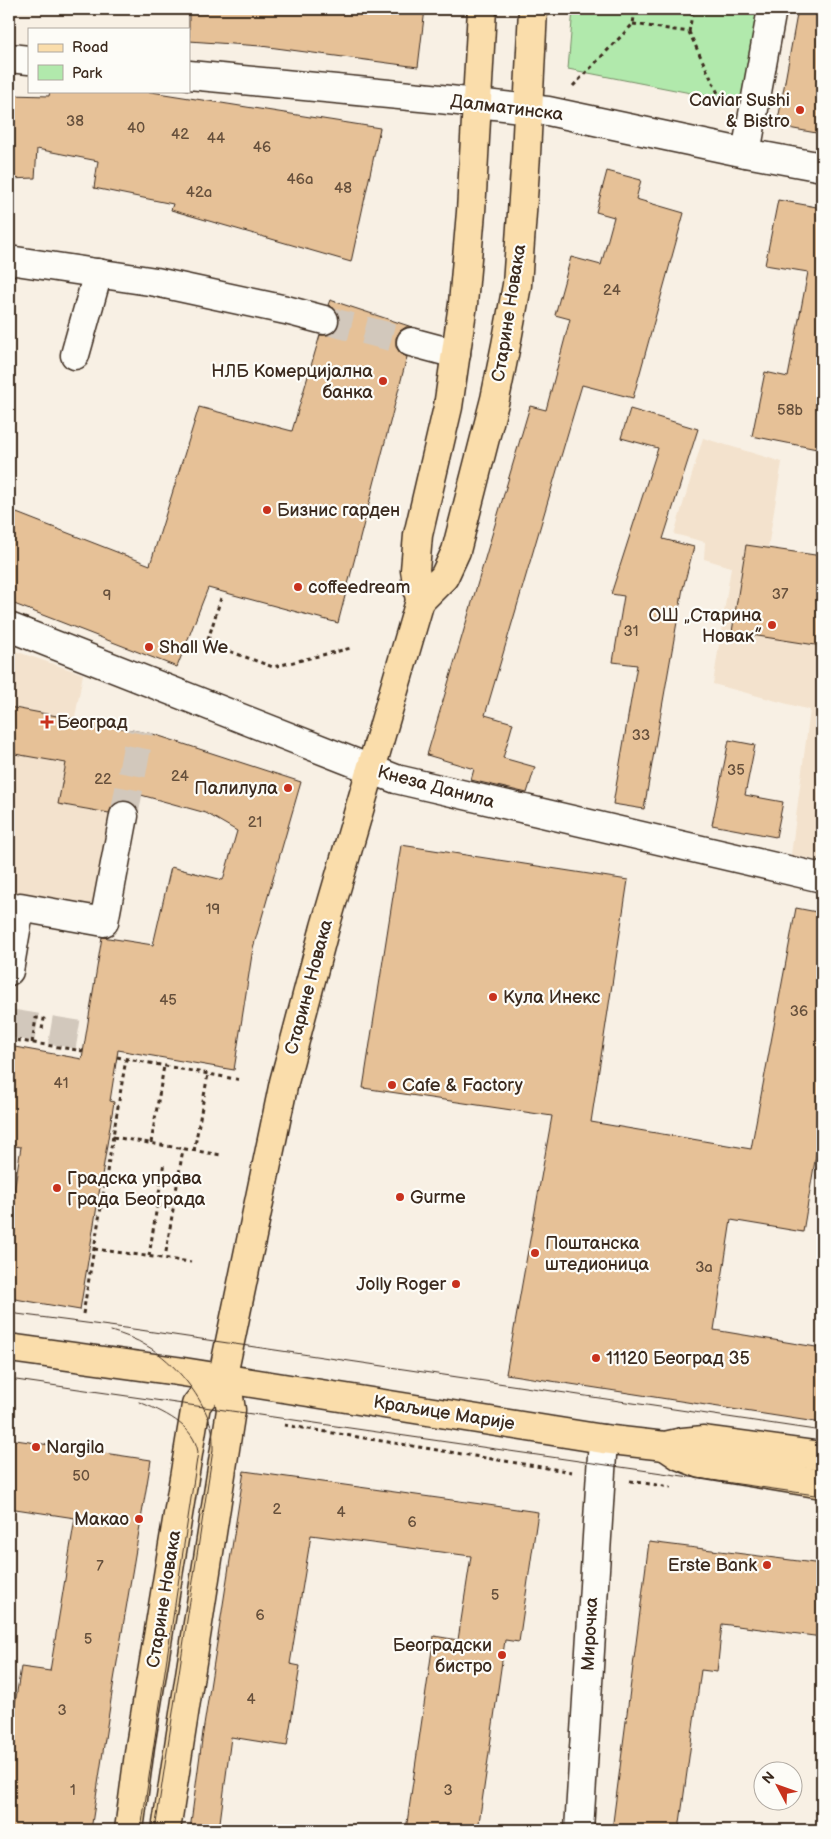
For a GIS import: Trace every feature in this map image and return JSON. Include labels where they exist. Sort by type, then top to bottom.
[{"type":"main road","name":"Старине Новака","points":[[166,1830],[231,1410],[228,1391],[222,1380],[284,1082],[325,927],[420,601],[415,570],[418,535],[448,407],[466,276],[482,9]]},
{"type":"main road","name":"Старине Новака","points":[[420,601],[444,576],[456,551],[495,399],[517,285],[538,110],[533,9]]},
{"type":"main road","name":"Краљице Марије","points":[[9,1348],[177,1371],[222,1380],[604,1439],[665,1446],[704,1440],[822,1456]]},
{"type":"main road","name":"Старине Новака","points":[[128,1830],[196,1405],[207,1391],[222,1380]]},
{"type":"main road","name":"Краљице Марије","points":[[665,1446],[680,1456],[701,1464],[822,1484]]},
{"type":"street","points":[[746,152],[772,9]]},
{"type":"street","points":[[9,58],[28,60]]},
{"type":"street","name":"Далматинска","points":[[190,75],[538,110],[822,166]]},
{"type":"street","points":[[9,260],[156,282],[324,320]]},
{"type":"street","points":[[76,355],[98,273]]},
{"type":"street","points":[[411,342],[456,354]]},
{"type":"street","name":"Кнеза Данила","points":[[9,627],[396,780],[822,878]]},
{"type":"street","points":[[9,971],[20,907],[104,922],[124,816]]},
{"type":"street","name":"Мирочка","points":[[579,1830],[600,1476],[604,1439]]},
{"type":"path","points":[[538,110],[633,24],[635,9]]},
{"type":"path","points":[[693,9],[689,32],[726,109]]},
{"type":"path","points":[[633,24],[689,32]]},
{"type":"path","points":[[221,598],[207,643],[273,667],[352,648]]},
{"type":"path","points":[[32,1043],[36,1018],[44,1019],[42,1029]]},
{"type":"path","points":[[9,1039],[83,1051]]},
{"type":"path","points":[[117,1057],[241,1080]]},
{"type":"path","points":[[83,1314],[126,1059]]},
{"type":"path","points":[[151,1144],[164,1066]]},
{"type":"path","points":[[194,1151],[208,1074]]},
{"type":"path","points":[[113,1137],[220,1155]]},
{"type":"path","points":[[166,1252],[182,1149]]},
{"type":"path","points":[[149,1256],[164,1162]]},
{"type":"path","points":[[157,1205],[173,1208]]},
{"type":"path","points":[[94,1249],[191,1262]]},
{"type":"path","points":[[284,1424],[677,1488]]},
{"type":"shaded area","name":"ОШ „Старина Новак”","points":[[703,438],[782,462],[768,548],[822,556],[822,861],[791,855],[810,710],[713,684],[731,567],[704,559],[705,542],[674,534]]},
{"type":"shaded area","points":[[9,649],[83,674],[59,804],[112,814],[94,925],[9,910]]},
{"type":"green space","points":[[573,9],[778,9],[762,107],[568,69]]},
{"type":"building","points":[[189,9],[425,9],[418,67],[261,46],[190,41]]},
{"type":"building","points":[[798,9],[822,9],[822,134],[777,126]]},
{"type":"building","points":[[50,92],[151,92],[380,128],[351,262],[171,210],[173,204],[94,188],[98,161],[37,149],[35,178],[9,179],[9,95],[49,96]]},
{"type":"building","points":[[607,171],[641,180],[636,199],[684,213],[633,398],[582,385],[485,715],[513,723],[503,758],[535,767],[527,793],[471,780],[474,769],[427,755],[530,406],[546,410],[570,319],[555,315],[571,257],[601,265],[614,217],[596,212]]},
{"type":"building","points":[[778,200],[822,208],[822,450],[752,436],[765,372],[788,377],[808,272],[765,265]]},
{"type":"building","points":[[330,300],[412,327],[406,327],[400,331],[396,338],[396,347],[400,353],[407,357],[338,623],[208,588],[177,667],[9,602],[9,510],[150,565],[199,407],[292,431],[320,335],[329,335],[335,331],[339,324],[339,315],[335,309],[328,305]]},
{"type":"building","points":[[630,409],[698,429],[663,539],[694,547],[683,588],[644,809],[613,804],[637,665],[613,662],[624,596],[611,594],[658,448],[621,438]]},
{"type":"building","points":[[746,545],[822,556],[822,646],[732,632]]},
{"type":"building","points":[[9,707],[153,734],[301,782],[253,948],[234,1070],[118,1050],[110,1101],[114,1102],[80,1310],[9,1298],[9,1222],[21,1147],[9,1145],[9,1046],[82,1059],[102,937],[153,945],[171,867],[223,880],[237,831],[206,813],[141,795],[138,810],[134,804],[127,801],[119,801],[113,805],[109,813],[58,804],[66,763],[9,753]]},
{"type":"building","points":[[729,740],[755,745],[745,795],[783,802],[776,837],[712,825]]},
{"type":"building","points":[[401,845],[628,880],[591,1122],[751,1149],[796,908],[822,913],[822,1119],[803,1232],[731,1220],[714,1330],[822,1348],[822,1423],[506,1374],[552,1116],[363,1088]]},
{"type":"building","points":[[9,1439],[151,1460],[91,1830],[9,1830],[9,1741],[21,1667],[50,1671],[75,1518],[9,1508]]},
{"type":"building","points":[[244,1471],[538,1512],[519,1642],[505,1640],[478,1830],[406,1830],[434,1636],[458,1640],[471,1556],[311,1535],[290,1664],[300,1666],[287,1746],[231,1737],[219,1830],[190,1830],[203,1732]]},
{"type":"building","points":[[649,1542],[822,1564],[822,1637],[722,1624],[717,1672],[701,1670],[679,1830],[612,1830]]},
{"type":"tunnel","points":[[324,320],[411,342]]},
{"type":"tunnel","points":[[124,816],[140,731]]},
{"type":"tunnel","points":[[9,1023],[86,1036]]},
{"type":"tram line","points":[[9,1313],[140,1330],[822,1431]]},
{"type":"tram line","points":[[111,1331],[139,1341],[168,1361],[178,1371],[203,1406],[213,1435],[213,1450],[155,1830]]},
{"type":"tram line","points":[[9,1379],[822,1496]]},
{"type":"tram line","points":[[139,1402],[176,1420],[190,1434],[198,1452],[141,1830]]},
{"type":"place","name":"Caviar Sushi & Bistro","points":[[800,110]]},
{"type":"place","name":"НЛБ Комерцијална банка","points":[[383,381]]},
{"type":"place","name":"Бизнис гарден","points":[[267,510]]},
{"type":"place","name":"coffeedream","points":[[298,587]]},
{"type":"place","name":"ОШ „Старина Новак”","points":[[772,625]]},
{"type":"place","name":"Shall We","points":[[149,647]]},
{"type":"place","name":"Београд","points":[[47,722]]},
{"type":"place","name":"Палилула","points":[[288,788]]},
{"type":"place","name":"Кула Инекс","points":[[493,997]]},
{"type":"place","name":"Cafe & Factory","points":[[392,1085]]},
{"type":"place","name":"Градска управа Града Београда","points":[[57,1188]]},
{"type":"place","name":"Gurme","points":[[400,1197]]},
{"type":"place","name":"Поштанска штедионица","points":[[535,1253]]},
{"type":"place","name":"Jolly Roger","points":[[456,1284]]},
{"type":"place","name":"11120 Београд 35","points":[[596,1358]]},
{"type":"place","name":"Nargila","points":[[36,1447]]},
{"type":"place","name":"Макао","points":[[139,1519]]},
{"type":"place","name":"Erste Bank","points":[[767,1565]]},
{"type":"place","name":"Београдски бистро","points":[[502,1655]]}]
